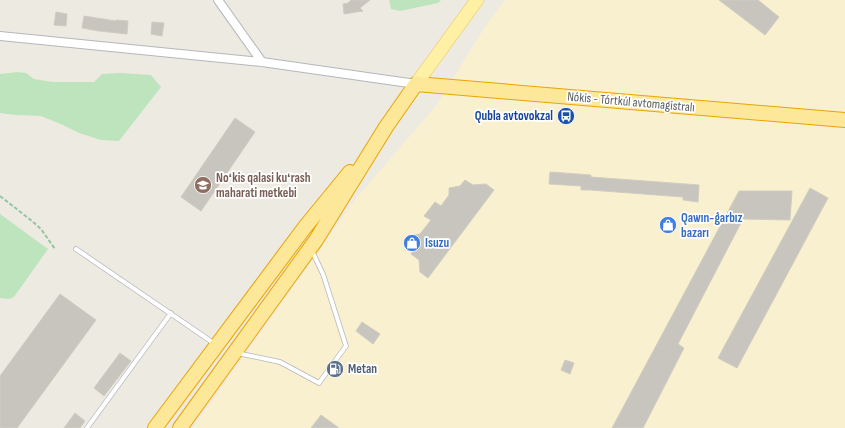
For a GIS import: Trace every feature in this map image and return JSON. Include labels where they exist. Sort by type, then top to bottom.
[{"type":"highway","name":"Nókis - Tórtkúl avtomagistralı","points":[[416,84],[845,120]]},
{"type":"highway","points":[[180,428],[316,240],[386,127],[416,84]]},
{"type":"highway","points":[[154,428],[305,227],[386,127]]},
{"type":"main road","points":[[416,84],[476,0]]},
{"type":"street","points":[[218,0],[262,62]]},
{"type":"street","points":[[0,36],[262,62],[416,84]]},
{"type":"lane","points":[[234,352],[280,362],[319,383],[346,346],[323,274],[310,248]]},
{"type":"lane","points":[[76,249],[217,345]]},
{"type":"lane","points":[[87,428],[171,313]]},
{"type":"path","points":[[0,196],[41,228],[55,249]]},
{"type":"green space","points":[[389,0],[441,0],[438,3],[400,11],[391,9]]},
{"type":"green space","points":[[17,72],[26,73],[34,79],[53,82],[94,82],[102,74],[120,73],[151,75],[161,87],[119,141],[101,140],[79,133],[41,116],[0,113],[0,74]]},
{"type":"green space","points":[[0,214],[48,249],[14,297],[9,299],[0,298]]},
{"type":"sand","points":[[505,0],[845,0],[845,428],[193,428],[357,197],[436,106],[483,30]]},
{"type":"building","points":[[351,0],[370,0],[360,8],[363,11],[344,14],[343,4],[348,3]]},
{"type":"building","points":[[719,0],[758,0],[779,17],[765,35]]},
{"type":"building","points":[[56,12],[67,14],[66,26],[54,25]]},
{"type":"building","points":[[84,16],[116,21],[128,21],[127,34],[82,28]]},
{"type":"building","points":[[152,22],[164,23],[162,36],[151,34]]},
{"type":"building","points":[[235,118],[255,132],[201,211],[181,197]]},
{"type":"building","points":[[550,172],[591,175],[591,177],[699,185],[698,202],[683,200],[683,197],[581,190],[581,186],[549,184]]},
{"type":"building","points":[[465,180],[473,185],[486,184],[494,190],[428,278],[420,272],[419,260],[411,254],[415,248],[414,235],[420,234],[431,220],[424,216],[435,202],[441,206],[449,195],[449,188],[460,186]]},
{"type":"building","points":[[810,188],[828,198],[737,368],[718,358]]},
{"type":"building","points":[[739,191],[792,191],[790,220],[743,219],[678,344],[684,348],[643,428],[612,428]]},
{"type":"building","points":[[60,294],[96,320],[17,428],[0,428],[0,376]]},
{"type":"building","points":[[362,322],[380,334],[373,344],[356,331]]},
{"type":"building","points":[[120,353],[131,361],[104,396],[94,388]]},
{"type":"building","points":[[565,360],[574,363],[570,374],[561,370]]},
{"type":"building","points":[[75,413],[85,421],[80,428],[64,428]]},
{"type":"building","points":[[321,415],[339,428],[311,428]]},
{"type":"place","name":"Qubla avtovokzal","points":[[566,116]]},
{"type":"place","name":"Noʻkis qalasi kuʻrash maharati metkebi","points":[[203,185]]},
{"type":"place","name":"Qawın-ǵarbız bazarı","points":[[668,225]]},
{"type":"place","name":"Isuzu","points":[[412,243]]},
{"type":"place","name":"Metan","points":[[335,369]]}]
